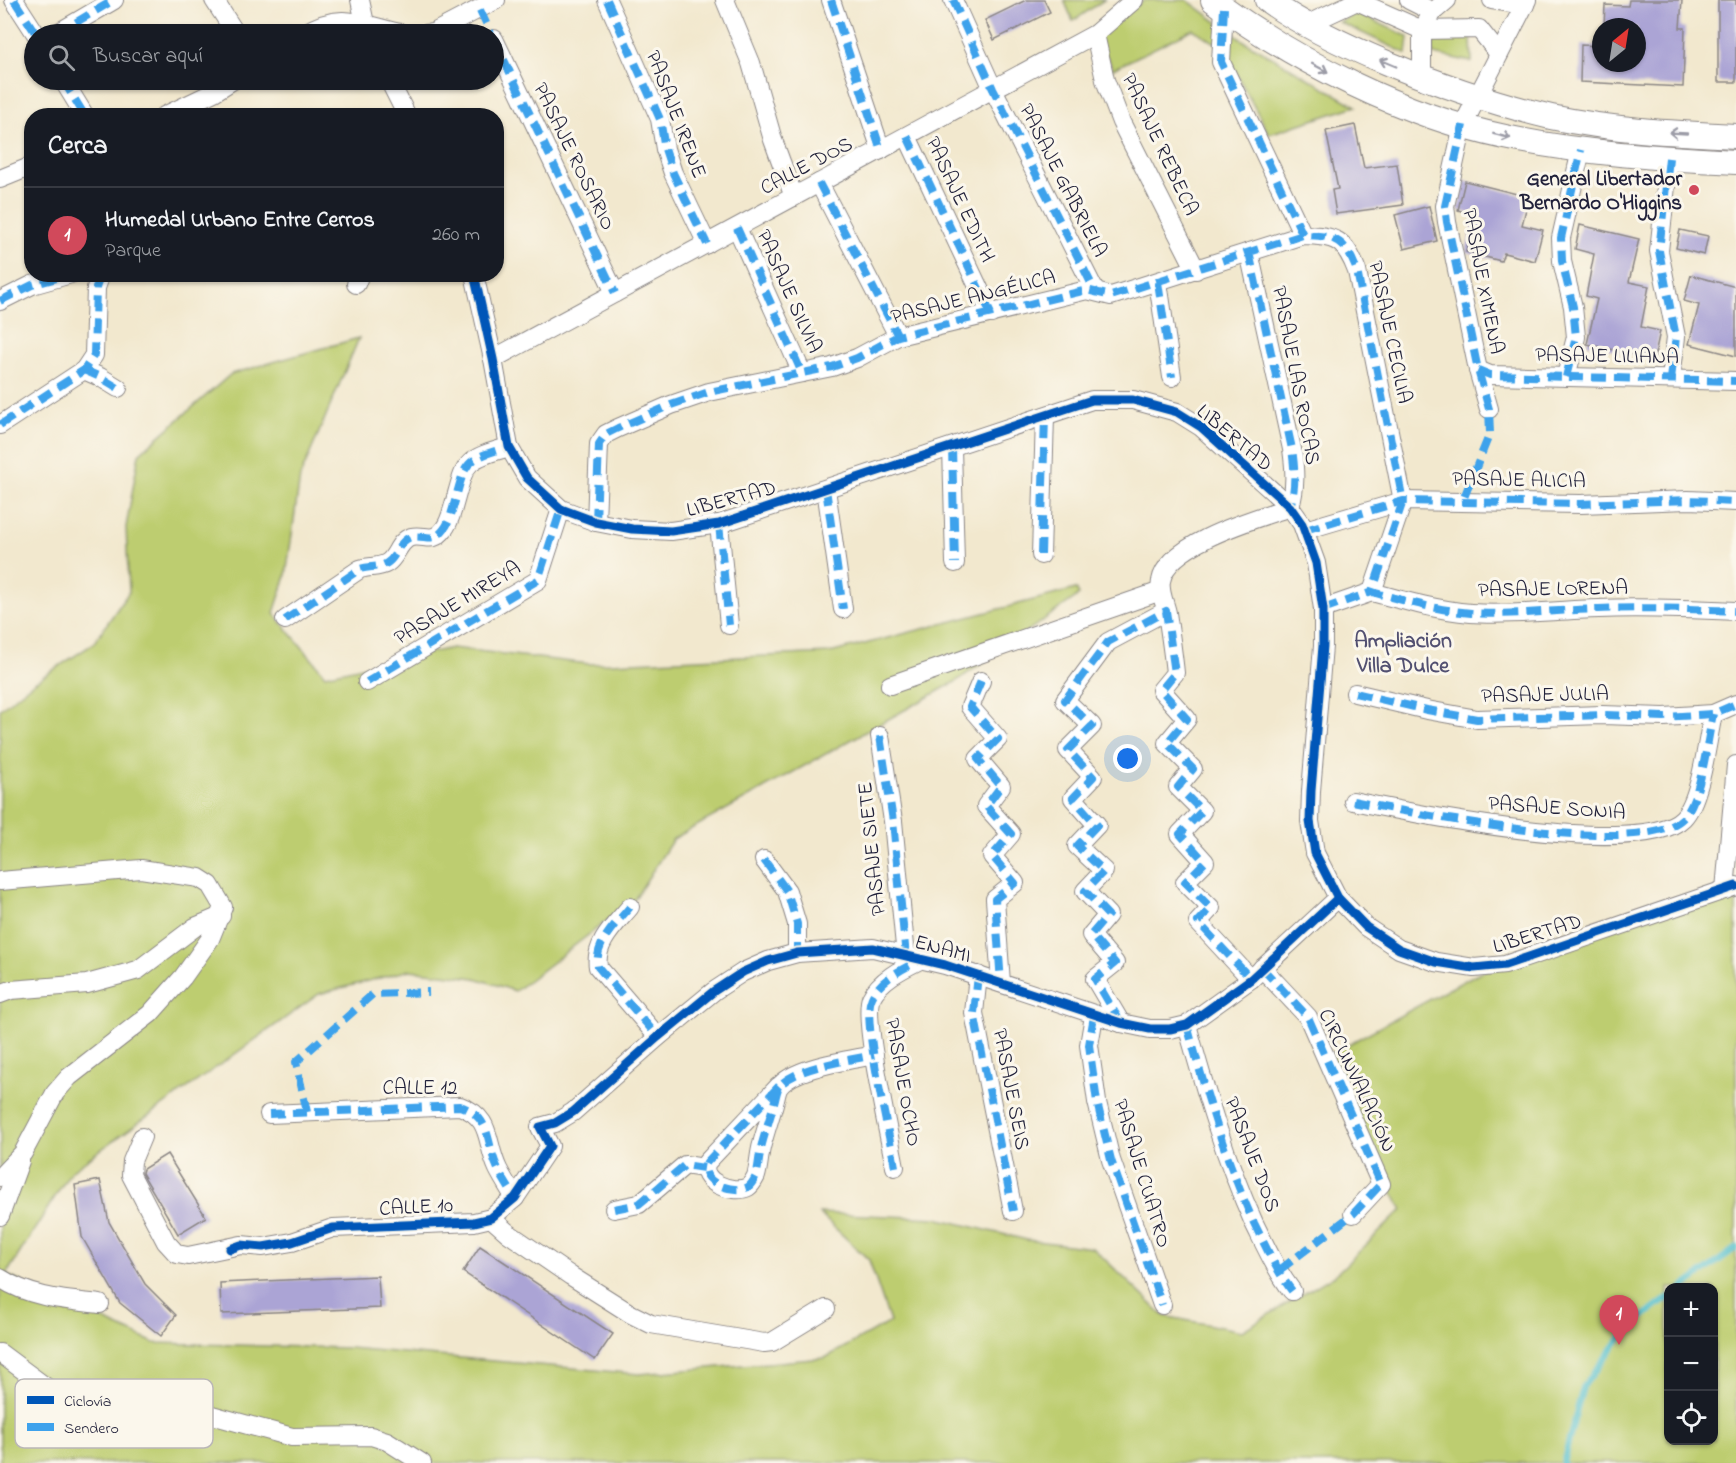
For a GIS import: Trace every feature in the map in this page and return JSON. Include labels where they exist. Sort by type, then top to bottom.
[{"type":"main road","points":[[1267,0],[1296,13],[1367,55],[1477,98],[1553,117],[1649,132],[1736,136]]},
{"type":"main road","points":[[1218,4],[1317,67],[1366,90],[1436,117],[1502,136],[1581,150],[1736,162]]},
{"type":"street","points":[[14,0],[30,24]]},
{"type":"street","points":[[73,24],[114,0]]},
{"type":"street","points":[[214,0],[230,24]]},
{"type":"street","points":[[360,0],[365,24]]},
{"type":"street","points":[[451,24],[496,0]]},
{"type":"street","name":"PASAJE IRENE","points":[[606,0],[660,119],[665,149],[673,173],[707,244]]},
{"type":"street","points":[[725,0],[751,63],[773,140],[794,196]]},
{"type":"street","points":[[831,0],[881,150]]},
{"type":"street","name":"PASAJE GABRIELA","points":[[952,0],[993,89],[1095,291]]},
{"type":"street","name":"CALLE DOS","points":[[493,359],[1095,34],[1134,0]]},
{"type":"street","points":[[1409,0],[1433,12]]},
{"type":"street","points":[[1422,78],[1422,30],[1433,12],[1447,0]]},
{"type":"street","points":[[1492,0],[1526,2]]},
{"type":"street","points":[[1296,13],[1357,1],[1422,30],[1479,29],[1500,54]]},
{"type":"street","name":"PASAJE XIMENA","points":[[1489,409],[1478,370],[1445,206],[1463,125],[1526,2]]},
{"type":"street","points":[[1218,4],[1221,62],[1304,234]]},
{"type":"street","points":[[480,10],[486,24]]},
{"type":"street","points":[[322,24],[328,21],[345,20],[354,24]]},
{"type":"street","name":"PASAJE REBECA","points":[[1095,34],[1105,80],[1121,122],[1196,270]]},
{"type":"street","name":"PASAJE ROSARIO","points":[[504,60],[615,293]]},
{"type":"street","points":[[69,90],[80,108]]},
{"type":"street","points":[[181,108],[217,90]]},
{"type":"street","points":[[394,90],[403,108]]},
{"type":"street","name":"PASAJE EDITH","points":[[907,136],[991,314]]},
{"type":"street","points":[[1566,377],[1576,337],[1573,307],[1562,261],[1561,238],[1581,150]]},
{"type":"street","points":[[1669,158],[1659,251],[1676,338],[1671,379]]},
{"type":"street","points":[[0,179],[24,169]]},
{"type":"street","points":[[819,183],[898,336]]},
{"type":"street","name":"PASAJE SILVIA","points":[[737,228],[802,373]]},
{"type":"street","name":"PASAJE ANGÉLICA","points":[[596,522],[599,444],[606,434],[671,405],[709,392],[832,367],[856,358],[898,336],[1087,290],[1111,296],[1304,234]]},
{"type":"street","name":"PASAJE CECILIA","points":[[1304,234],[1326,235],[1350,252],[1357,271],[1403,501]]},
{"type":"street","name":"PASAJE LAS ROCAS","points":[[1249,252],[1296,473],[1290,507]]},
{"type":"street","points":[[0,301],[43,282]]},
{"type":"street","points":[[0,425],[84,370],[94,355],[96,288],[99,282]]},
{"type":"street","name":"LIBERTAD","points":[[476,282],[509,447],[527,478],[561,509],[596,522],[632,529],[671,531],[719,524],[1092,400],[1133,400],[1177,412],[1201,427],[1290,507],[1305,530],[1316,563],[1323,609],[1323,646],[1311,780],[1310,821],[1315,853],[1338,898],[1366,927],[1399,949],[1436,962],[1474,968],[1505,965],[1730,888]]},
{"type":"street","points":[[1158,282],[1172,378]]},
{"type":"street","points":[[84,370],[118,388]]},
{"type":"street","name":"PASAJE LILIANA","points":[[1478,370],[1490,375],[1736,381]]},
{"type":"street","points":[[1041,555],[1045,416]]},
{"type":"street","points":[[285,620],[360,568],[388,563],[408,538],[433,538],[439,535],[449,522],[464,469],[472,460],[484,454],[509,447]]},
{"type":"street","points":[[952,447],[955,563]]},
{"type":"street","points":[[826,489],[843,609]]},
{"type":"street","name":"PASAJE ALICIA","points":[[1305,530],[1403,501],[1581,504],[1688,500],[1736,502]]},
{"type":"street","points":[[1323,609],[1372,592],[1403,501]]},
{"type":"street","points":[[1256,973],[1198,922],[1211,908],[1185,882],[1205,862],[1180,834],[1202,811],[1178,787],[1193,769],[1167,743],[1187,719],[1161,690],[1176,673],[1161,580],[1166,569],[1193,545],[1290,507]]},
{"type":"street","name":"PASAJE MIREYA","points":[[366,682],[538,579],[561,509]]},
{"type":"street","points":[[719,524],[729,626]]},
{"type":"street","points":[[890,685],[1161,591]]},
{"type":"street","name":"PASAJE LORENA","points":[[1372,592],[1426,606],[1472,613],[1672,608],[1736,611]]},
{"type":"street","points":[[1121,1023],[1095,979],[1115,963],[1091,934],[1108,915],[1085,891],[1104,871],[1077,846],[1097,825],[1072,798],[1094,777],[1068,750],[1092,726],[1065,700],[1108,642],[1166,610]]},
{"type":"street","points":[[981,681],[970,707],[998,739],[978,759],[1001,786],[986,806],[1011,834],[992,856],[1015,883],[995,899],[1001,983]]},
{"type":"street","name":"PASAJE JULIA","points":[[1355,693],[1477,719],[1602,715],[1664,717],[1713,714],[1736,704]]},
{"type":"street","name":"PASAJE SONIA","points":[[1353,801],[1480,825],[1547,832],[1624,836],[1664,830],[1683,819],[1695,799],[1713,714]]},
{"type":"street","name":"PASAJE SIETE","points":[[880,736],[914,958]]},
{"type":"street","points":[[1730,888],[1736,765]]},
{"type":"street","points":[[764,860],[787,891],[797,924],[797,953]]},
{"type":"street","points":[[0,880],[141,869],[199,878],[210,885],[223,907],[210,939],[183,977],[150,1014],[69,1077],[55,1093],[23,1153],[0,1216]]},
{"type":"street","name":"ENAMI","points":[[515,1198],[550,1146],[540,1127],[555,1123],[573,1112],[714,991],[743,972],[768,961],[797,953],[873,948],[978,975],[1094,1016],[1150,1029],[1170,1029],[1187,1025],[1256,973],[1338,898]]},
{"type":"street","points":[[630,907],[599,948],[598,967],[658,1037]]},
{"type":"street","points":[[0,994],[11,990],[87,984],[138,970],[195,927],[221,916]]},
{"type":"street","name":"PASAJE OCHO","points":[[896,1167],[874,1056],[868,1010],[871,998],[886,980],[914,958]]},
{"type":"street","name":"CIRCUNVALACIÓN","points":[[1256,973],[1308,1017],[1381,1184],[1353,1214]]},
{"type":"street","name":"PASAJE SEIS","points":[[978,975],[974,1013],[1013,1211]]},
{"type":"street","name":"PASAJE CUATRO","points":[[1094,1016],[1089,1046],[1097,1102],[1111,1160],[1162,1305]]},
{"type":"street","name":"PASAJE DOS","points":[[1187,1025],[1211,1111],[1235,1181],[1277,1272],[1292,1292]]},
{"type":"street","points":[[779,1086],[752,1183],[740,1189],[717,1184],[704,1173],[704,1168],[714,1152],[779,1086],[796,1075],[814,1068],[874,1056]]},
{"type":"street","name":"CALLE 12","points":[[269,1114],[460,1106],[476,1113],[482,1120],[497,1167],[515,1198]]},
{"type":"street","name":"CALLE 10","points":[[142,1137],[132,1161],[131,1176],[166,1242],[177,1254],[188,1256],[241,1245],[263,1247],[292,1242],[333,1228],[474,1222],[491,1218]]},
{"type":"street","points":[[0,1177],[23,1153]]},
{"type":"street","points":[[614,1209],[639,1204],[685,1165],[704,1168]]},
{"type":"street","points":[[515,1198],[491,1218],[508,1233],[571,1276],[651,1324],[764,1343],[772,1342],[826,1309]]},
{"type":"street","points":[[0,1278],[32,1294],[100,1304]]},
{"type":"street","points":[[0,1353],[35,1379]]},
{"type":"street","points":[[213,1415],[292,1437],[371,1436],[387,1441],[422,1463]]},
{"type":"green space","points":[[1064,0],[1104,0],[1073,21]]},
{"type":"green space","points":[[1145,0],[1187,0],[1239,38],[1356,106],[1269,134],[1222,47],[1193,29],[1113,69],[1096,34]]},
{"type":"green space","points":[[1357,13],[1409,37],[1407,54],[1339,22]]},
{"type":"green space","points":[[1434,37],[1471,38],[1472,62],[1433,54]]},
{"type":"green space","points":[[359,338],[300,477],[286,576],[274,613],[325,675],[452,648],[589,664],[830,653],[1076,589],[1079,595],[955,682],[673,839],[634,900],[515,991],[475,978],[410,970],[319,994],[71,1171],[6,1275],[154,1343],[349,1348],[639,1374],[825,1358],[890,1322],[869,1260],[819,1213],[936,1218],[1027,1240],[1093,1248],[1164,1316],[1242,1331],[1335,1275],[1402,1210],[1323,1058],[1480,972],[1736,888],[1736,1463],[0,1463],[0,709],[33,683],[93,644],[129,592],[126,527],[139,454],[231,374]]},
{"type":"building","points":[[1026,0],[1044,0],[1050,12],[994,40],[985,20]]},
{"type":"building","points":[[1629,0],[1682,0],[1680,28],[1685,28],[1683,87],[1580,82],[1581,45],[1592,46],[1592,72],[1646,72],[1646,18],[1604,18],[1605,5],[1628,6]]},
{"type":"building","points":[[1718,0],[1736,0],[1736,82],[1718,82]]},
{"type":"building","points":[[1355,125],[1364,168],[1397,164],[1403,205],[1336,214],[1332,190],[1338,189],[1326,131]]},
{"type":"building","points":[[1465,181],[1529,197],[1522,225],[1543,230],[1535,261],[1504,253],[1501,261],[1466,252],[1475,215],[1458,210]]},
{"type":"building","points":[[1429,206],[1437,241],[1404,249],[1395,215]]},
{"type":"building","points":[[1580,225],[1639,239],[1629,282],[1649,286],[1641,327],[1660,331],[1654,359],[1587,344],[1597,299],[1586,296],[1594,254],[1575,249]]},
{"type":"building","points":[[1680,230],[1708,236],[1704,255],[1676,248]]},
{"type":"building","points":[[1691,275],[1736,287],[1736,356],[1689,344],[1699,305],[1684,301]]},
{"type":"building","points":[[167,1154],[206,1217],[178,1234],[142,1173],[143,1169]]},
{"type":"building","points":[[100,1180],[109,1222],[145,1284],[176,1315],[161,1336],[120,1303],[82,1237],[75,1185]]},
{"type":"building","points":[[480,1246],[613,1334],[595,1360],[463,1272]]},
{"type":"building","points":[[378,1276],[380,1308],[221,1314],[220,1283]]},
{"type":"waterway","points":[[1689,1283],[1736,1248]]},
{"type":"waterway","points":[[1563,1463],[1583,1387],[1627,1329],[1664,1301]]},
{"type":"marked path","points":[[14,0],[30,24]]},
{"type":"marked path","points":[[73,24],[114,0]]},
{"type":"marked path","points":[[607,0],[660,119],[665,149],[673,173],[707,244]]},
{"type":"marked path","points":[[831,0],[881,150]]},
{"type":"marked path","points":[[953,0],[993,89],[1095,291]]},
{"type":"marked path","points":[[1224,8],[1221,62],[1303,235]]},
{"type":"marked path","points":[[480,10],[486,24]]},
{"type":"marked path","points":[[504,60],[615,293]]},
{"type":"marked path","points":[[69,90],[80,108]]},
{"type":"marked path","points":[[1463,125],[1445,206],[1478,370],[1489,409],[1490,433],[1463,500]]},
{"type":"marked path","points":[[907,136],[991,314]]},
{"type":"marked path","points":[[1566,377],[1576,337],[1573,307],[1562,261],[1561,238],[1581,150]]},
{"type":"marked path","points":[[1669,158],[1659,251],[1676,337],[1671,379]]},
{"type":"marked path","points":[[819,183],[898,336]]},
{"type":"marked path","points":[[737,228],[802,373]]},
{"type":"marked path","points":[[596,522],[599,444],[606,434],[671,405],[709,392],[832,367],[857,358],[898,336],[1087,290],[1111,296],[1303,235],[1338,241],[1353,260],[1403,501],[1372,592],[1458,612],[1487,614],[1633,608],[1736,611]]},
{"type":"marked path","points":[[1249,252],[1292,449],[1294,478],[1290,507]]},
{"type":"marked path","points":[[0,301],[43,282]]},
{"type":"marked path","points":[[0,425],[84,370],[94,355],[98,282]]},
{"type":"marked path","points":[[1158,282],[1172,377]]},
{"type":"marked path","points":[[84,370],[118,388]]},
{"type":"marked path","points":[[1478,370],[1490,375],[1736,381]]},
{"type":"marked path","points":[[1041,555],[1045,416]]},
{"type":"marked path","points":[[285,620],[360,569],[387,563],[407,539],[440,534],[450,519],[460,481],[468,466],[482,456],[509,447]]},
{"type":"marked path","points":[[952,447],[955,563]]},
{"type":"marked path","points":[[826,489],[843,609]]},
{"type":"marked path","points":[[1305,530],[1403,501],[1581,504],[1688,500],[1736,502]]},
{"type":"marked path","points":[[367,682],[538,580],[561,509]]},
{"type":"marked path","points":[[719,524],[729,625]]},
{"type":"marked path","points":[[1323,609],[1372,592]]},
{"type":"marked path","points":[[1121,1023],[1095,979],[1115,963],[1091,935],[1108,915],[1085,891],[1104,871],[1077,846],[1097,825],[1073,798],[1093,777],[1068,750],[1092,726],[1065,700],[1108,642],[1166,611],[1175,673],[1161,690],[1187,719],[1167,743],[1193,769],[1178,787],[1202,811],[1180,834],[1205,862],[1185,882],[1211,908],[1198,922],[1251,979]]},
{"type":"marked path","points":[[981,681],[970,707],[998,739],[978,759],[1001,786],[986,806],[1011,834],[992,856],[1015,883],[995,899],[1001,983]]},
{"type":"marked path","points":[[1355,693],[1477,719],[1602,715],[1664,717],[1713,714],[1736,704]]},
{"type":"marked path","points":[[1353,801],[1423,815],[1524,830],[1622,835],[1659,830],[1683,818],[1689,809],[1699,784],[1713,714]]},
{"type":"marked path","points":[[880,736],[893,821],[906,957]]},
{"type":"marked path","points":[[764,860],[787,891],[797,924],[797,953]]},
{"type":"marked path","points":[[630,907],[603,942],[599,950],[598,967],[658,1037]]},
{"type":"marked path","points":[[895,1167],[873,1054],[869,1012],[871,1000],[879,987],[892,976],[920,960]]},
{"type":"marked path","points":[[1262,968],[1308,1017],[1381,1184],[1353,1214],[1277,1272]]},
{"type":"marked path","points":[[978,975],[974,1013],[1013,1211]]},
{"type":"marked path","points":[[307,1112],[296,1062],[373,994],[429,992]]},
{"type":"marked path","points":[[1094,1016],[1089,1045],[1097,1102],[1111,1160],[1162,1305]]},
{"type":"marked path","points":[[1187,1025],[1234,1175],[1267,1250],[1292,1291]]},
{"type":"marked path","points":[[779,1086],[707,1162],[705,1169],[707,1175],[718,1185],[742,1189],[751,1184],[756,1176],[761,1148],[777,1091],[786,1080],[823,1065],[874,1055]]},
{"type":"marked path","points":[[269,1114],[460,1106],[471,1111],[483,1124],[498,1169],[515,1198]]},
{"type":"marked path","points":[[614,1209],[639,1204],[685,1165],[704,1168]]},
{"type":"cycle path","points":[[476,282],[509,447],[527,478],[561,509],[596,522],[632,529],[671,531],[719,524],[1092,400],[1133,400],[1177,412],[1201,427],[1290,507],[1302,524],[1316,563],[1323,609],[1323,646],[1310,821],[1315,853],[1338,898],[1366,927],[1399,949],[1436,962],[1474,968],[1505,965],[1736,886]]},
{"type":"cycle path","points":[[230,1249],[241,1245],[263,1247],[292,1242],[333,1228],[474,1222],[491,1218],[515,1198],[550,1146],[540,1127],[555,1123],[573,1112],[714,991],[743,972],[768,961],[797,953],[873,948],[945,965],[1121,1023],[1150,1029],[1170,1029],[1187,1025],[1251,979],[1338,898]]},
{"type":"place","name":"General Libertador Bernardo O'Higgins","points":[[1694,190]]},
{"type":"place","name":"Humedal Urbano Entre Cerros","points":[[1619,1345]]},
{"type":"district","name":"Ampliación Villa Dulce","points":[[1403,652]]}]
